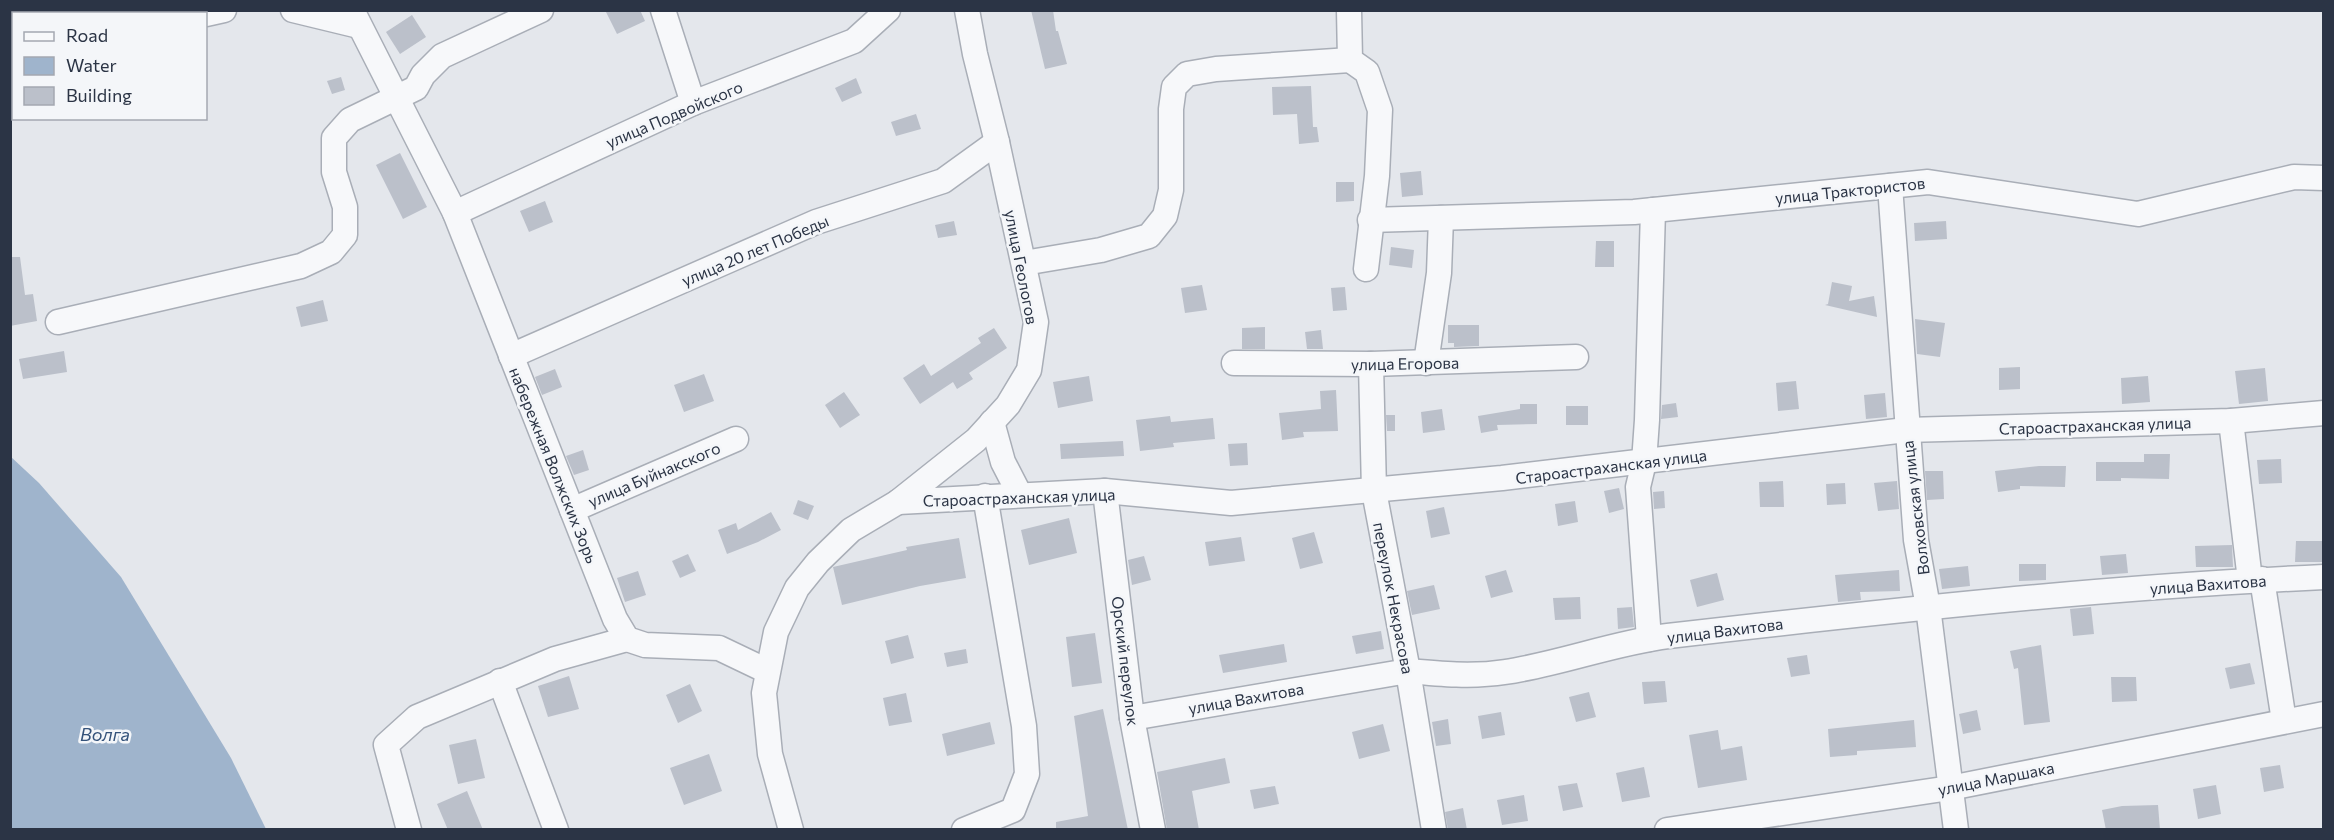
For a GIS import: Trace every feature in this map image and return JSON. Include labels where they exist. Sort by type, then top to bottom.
[{"type":"street","points":[[207,14],[224,10]]},
{"type":"street","points":[[293,10],[356,18]]},
{"type":"street","points":[[58,322],[301,266],[331,252],[345,235],[345,207],[334,172],[334,138],[350,120],[416,88],[423,75],[442,56],[541,10]]},
{"type":"street","points":[[663,10],[693,103]]},
{"type":"street","name":"улица Подвойского","points":[[455,213],[693,103],[854,41],[888,10]]},
{"type":"street","name":"улица Геологов","points":[[767,671],[776,632],[796,588],[818,562],[851,530],[898,502],[976,440],[1008,405],[1029,370],[1036,322],[967,10]]},
{"type":"street","points":[[1349,10],[1350,60]]},
{"type":"street","name":"набережная Волжских Зорь","points":[[356,18],[455,213],[615,619],[627,639]]},
{"type":"street","points":[[1024,263],[1101,250],[1149,236],[1165,216],[1170,190],[1171,109],[1174,87],[1187,74],[1215,69],[1350,60],[1367,72],[1380,110],[1377,176],[1366,269]]},
{"type":"street","name":"улица 20 лет Победы","points":[[511,356],[816,222],[943,181],[997,142]]},
{"type":"street","name":"улица Трактористов","points":[[1371,220],[1653,210],[1928,182],[2138,214],[2294,177],[2324,178]]},
{"type":"street","name":"Волховская улица","points":[[1890,186],[1906,430],[1916,540],[1928,607],[1956,830]]},
{"type":"street","points":[[1649,639],[1638,487],[1644,462],[1653,210]]},
{"type":"street","points":[[1426,363],[1439,273],[1441,218]]},
{"type":"street","name":"улица Егорова","points":[[1234,363],[1371,364],[1576,357]]},
{"type":"street","name":"переулок Некрасова","points":[[1371,364],[1374,491],[1408,671],[1434,830]]},
{"type":"street","name":"Староастраханская улица","points":[[898,502],[1105,491],[1231,503],[1374,491],[1644,462],[1906,430],[2231,421],[2324,413]]},
{"type":"street","points":[[2231,421],[2256,580],[2284,721]]},
{"type":"street","points":[[992,422],[1003,462],[1020,495]]},
{"type":"street","name":"улица Буйнакского","points":[[572,510],[736,439]]},
{"type":"street","name":"Орский переулок","points":[[1105,491],[1132,718],[1153,830]]},
{"type":"street","points":[[964,830],[1013,810],[1027,774],[1024,726],[985,496]]},
{"type":"street","name":"улица Вахитова","points":[[1132,718],[1408,671],[1453,675],[1504,672],[1649,639],[1928,607],[2256,580],[2324,577]]},
{"type":"street","points":[[409,830],[386,745],[417,717],[555,659],[627,639],[645,645],[719,648],[767,671],[764,693],[770,754],[791,830]]},
{"type":"street","points":[[500,681],[556,830]]},
{"type":"street","name":"улица Маршака","points":[[1680,828],[1950,788],[2324,714]]},
{"type":"water","name":"Волга","points":[[10,456],[39,483],[121,577],[231,758],[266,829],[11,829]]},
{"type":"building","points":[[605,10],[640,10],[645,21],[617,34]]},
{"type":"building","points":[[1031,10],[1053,10],[1056,31],[1058,31],[1067,64],[1045,69]]},
{"type":"building","points":[[412,15],[426,37],[400,54],[386,32]]},
{"type":"building","points":[[341,77],[345,90],[332,94],[327,81]]},
{"type":"building","points":[[856,78],[862,93],[842,102],[835,88]]},
{"type":"building","points":[[1311,86],[1313,127],[1317,127],[1319,142],[1299,144],[1297,114],[1273,115],[1272,87]]},
{"type":"building","points":[[916,114],[921,129],[896,136],[891,122]]},
{"type":"building","points":[[400,153],[427,207],[403,219],[376,165]]},
{"type":"building","points":[[1421,171],[1423,195],[1402,197],[1400,173]]},
{"type":"building","points":[[1336,182],[1354,182],[1354,201],[1336,202]]},
{"type":"building","points":[[545,201],[553,222],[529,232],[520,211]]},
{"type":"building","points":[[954,221],[957,235],[938,238],[935,225]]},
{"type":"building","points":[[1946,221],[1947,239],[1915,241],[1914,223]]},
{"type":"building","points":[[1596,241],[1614,241],[1614,267],[1595,267]]},
{"type":"building","points":[[1391,247],[1414,250],[1412,268],[1389,265]]},
{"type":"building","points":[[10,257],[20,257],[25,295],[33,294],[37,321],[10,326]]},
{"type":"building","points":[[1832,282],[1852,286],[1849,301],[1874,296],[1877,317],[1825,305],[1828,304]]},
{"type":"building","points":[[1202,285],[1207,310],[1185,313],[1181,288]]},
{"type":"building","points":[[1345,287],[1347,310],[1333,311],[1331,288]]},
{"type":"building","points":[[323,300],[328,321],[301,327],[296,307]]},
{"type":"building","points":[[1915,319],[1945,323],[1940,357],[1917,354]]},
{"type":"building","points":[[1448,325],[1479,325],[1479,346],[1454,347],[1454,343],[1448,343]]},
{"type":"building","points":[[1265,327],[1265,349],[1242,349],[1242,328]]},
{"type":"building","points":[[994,328],[1007,348],[969,373],[973,379],[957,389],[953,382],[920,404],[903,378],[924,364],[931,376],[981,343],[978,338]]},
{"type":"building","points":[[1321,330],[1323,349],[1307,349],[1305,332]]},
{"type":"building","points":[[64,351],[67,372],[23,379],[19,359]]},
{"type":"building","points":[[2020,367],[2020,389],[1999,390],[1999,368]]},
{"type":"building","points":[[2265,368],[2268,401],[2239,404],[2235,371]]},
{"type":"building","points":[[555,369],[562,387],[542,395],[535,377]]},
{"type":"building","points":[[704,374],[714,401],[684,412],[674,385]]},
{"type":"building","points":[[1089,376],[1093,401],[1058,408],[1053,382]]},
{"type":"building","points":[[2148,376],[2150,402],[2122,404],[2121,378]]},
{"type":"building","points":[[1796,381],[1799,409],[1778,411],[1776,383]]},
{"type":"building","points":[[1336,390],[1338,431],[1303,432],[1304,437],[1282,440],[1279,413],[1321,409],[1320,391]]},
{"type":"building","points":[[844,392],[860,415],[840,428],[825,405]]},
{"type":"building","points":[[1885,393],[1887,417],[1866,419],[1864,395]]},
{"type":"building","points":[[1676,403],[1678,417],[1661,419],[1662,405]]},
{"type":"building","points":[[1520,404],[1537,404],[1537,424],[1497,425],[1498,430],[1481,433],[1478,416],[1520,409]]},
{"type":"building","points":[[1566,406],[1588,406],[1588,425],[1566,425]]},
{"type":"building","points":[[1442,409],[1445,430],[1423,433],[1421,412]]},
{"type":"building","points":[[1386,415],[1395,415],[1395,431],[1387,431]]},
{"type":"building","points":[[1170,416],[1171,422],[1213,418],[1215,439],[1173,443],[1174,447],[1140,451],[1136,420]]},
{"type":"building","points":[[1123,441],[1124,456],[1061,459],[1060,444]]},
{"type":"building","points":[[1247,443],[1248,465],[1230,466],[1228,444]]},
{"type":"building","points":[[583,450],[589,470],[574,475],[566,456]]},
{"type":"building","points":[[2144,454],[2170,454],[2169,479],[2121,478],[2121,481],[2096,481],[2096,462],[2144,462]]},
{"type":"building","points":[[2281,459],[2282,483],[2259,484],[2257,460]]},
{"type":"building","points":[[2039,466],[2066,466],[2065,487],[2020,486],[2020,489],[1998,492],[1995,471]]},
{"type":"building","points":[[1925,471],[1943,471],[1944,499],[1927,500]]},
{"type":"building","points":[[1783,481],[1784,507],[1760,507],[1759,482]]},
{"type":"building","points":[[1897,481],[1899,509],[1878,511],[1874,483]]},
{"type":"building","points":[[1845,483],[1846,504],[1827,505],[1826,484]]},
{"type":"building","points":[[1619,488],[1624,509],[1609,513],[1604,491]]},
{"type":"building","points":[[1664,491],[1665,508],[1654,509],[1653,492]]},
{"type":"building","points":[[798,500],[814,506],[808,520],[793,514]]},
{"type":"building","points":[[1575,501],[1578,522],[1558,526],[1555,504]]},
{"type":"building","points":[[1444,507],[1450,534],[1431,538],[1426,511]]},
{"type":"building","points":[[771,512],[781,530],[727,554],[718,530],[736,523],[738,530]]},
{"type":"building","points":[[1069,518],[1077,553],[1029,565],[1021,530]]},
{"type":"building","points":[[1314,532],[1323,563],[1300,569],[1292,538]]},
{"type":"building","points":[[1241,537],[1245,561],[1209,566],[1205,542]]},
{"type":"building","points":[[959,538],[966,578],[920,586],[842,605],[833,567],[907,550],[906,547]]},
{"type":"building","points":[[2296,541],[2324,541],[2324,562],[2295,562]]},
{"type":"building","points":[[2232,545],[2233,567],[2196,567],[2195,546]]},
{"type":"building","points":[[688,554],[696,571],[680,578],[672,561]]},
{"type":"building","points":[[2126,554],[2128,573],[2102,575],[2100,556]]},
{"type":"building","points":[[1144,556],[1151,580],[1132,585],[1128,560]]},
{"type":"building","points":[[2019,564],[2046,564],[2046,580],[2019,581]]},
{"type":"building","points":[[1968,566],[1970,586],[1942,589],[1939,569]]},
{"type":"building","points":[[1506,570],[1513,592],[1491,598],[1485,576]]},
{"type":"building","points":[[1899,570],[1900,591],[1860,592],[1861,600],[1838,602],[1835,575]]},
{"type":"building","points":[[638,571],[646,595],[625,602],[617,578]]},
{"type":"building","points":[[1717,573],[1724,600],[1697,607],[1690,580]]},
{"type":"building","points":[[1434,585],[1440,609],[1412,615],[1407,591]]},
{"type":"building","points":[[1580,597],[1581,619],[1555,620],[1553,598]]},
{"type":"building","points":[[1632,607],[1634,627],[1618,629],[1617,608]]},
{"type":"building","points":[[2091,607],[2094,634],[2073,636],[2070,609]]},
{"type":"building","points":[[1381,631],[1384,649],[1356,654],[1352,636]]},
{"type":"building","points":[[1095,633],[1102,683],[1072,687],[1066,637]]},
{"type":"building","points":[[908,635],[914,658],[891,664],[885,641]]},
{"type":"building","points":[[1284,644],[1287,662],[1223,673],[1219,655]]},
{"type":"building","points":[[2041,645],[2050,722],[2024,725],[2018,668],[2014,669],[2010,651]]},
{"type":"building","points":[[966,649],[968,663],[947,667],[944,653]]},
{"type":"building","points":[[1807,655],[1810,674],[1791,677],[1787,658]]},
{"type":"building","points":[[2250,663],[2255,684],[2230,689],[2225,668]]},
{"type":"building","points":[[569,676],[579,709],[548,717],[538,686]]},
{"type":"building","points":[[2111,677],[2136,677],[2137,701],[2112,702]]},
{"type":"building","points":[[1665,681],[1667,702],[1644,704],[1642,682]]},
{"type":"building","points":[[690,684],[702,711],[678,723],[666,695]]},
{"type":"building","points":[[1589,692],[1596,717],[1576,722],[1569,697]]},
{"type":"building","points":[[906,693],[912,722],[889,726],[883,698]]},
{"type":"building","points":[[1103,709],[1128,830],[1056,830],[1056,822],[1088,816],[1074,716]]},
{"type":"building","points":[[1977,710],[1981,730],[1963,734],[1959,714]]},
{"type":"building","points":[[1501,712],[1505,735],[1482,739],[1478,716]]},
{"type":"building","points":[[1448,719],[1451,744],[1436,746],[1432,722]]},
{"type":"building","points":[[1914,720],[1916,747],[1857,751],[1857,755],[1830,757],[1828,729]]},
{"type":"building","points":[[990,722],[995,744],[947,756],[942,734]]},
{"type":"building","points":[[1383,724],[1390,751],[1359,759],[1352,732]]},
{"type":"building","points":[[1718,730],[1721,750],[1742,746],[1747,780],[1698,788],[1689,735]]},
{"type":"building","points":[[476,739],[485,778],[458,784],[449,745]]},
{"type":"building","points":[[709,754],[722,791],[684,805],[670,768]]},
{"type":"building","points":[[1225,758],[1230,783],[1192,791],[1199,830],[1167,830],[1157,772]]},
{"type":"building","points":[[2280,765],[2284,788],[2264,792],[2260,768]]},
{"type":"building","points":[[1644,767],[1650,797],[1622,802],[1616,773]]},
{"type":"building","points":[[1577,783],[1583,807],[1563,811],[1558,786]]},
{"type":"building","points":[[2216,785],[2221,814],[2198,819],[2193,789]]},
{"type":"building","points":[[1275,786],[1279,804],[1254,809],[1250,790]]},
{"type":"building","points":[[467,791],[483,830],[448,830],[437,804]]},
{"type":"building","points":[[1524,795],[1528,821],[1502,825],[1497,800]]},
{"type":"building","points":[[2158,805],[2160,830],[2106,830],[2102,810],[2122,806]]},
{"type":"building","points":[[1463,808],[1467,830],[1448,830],[1445,812]]}]
